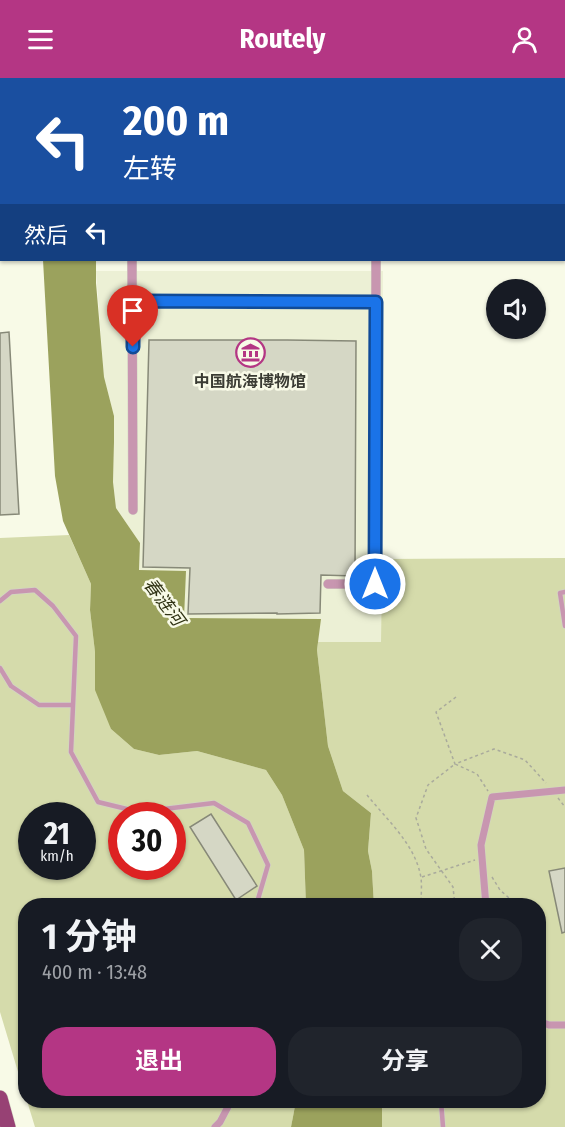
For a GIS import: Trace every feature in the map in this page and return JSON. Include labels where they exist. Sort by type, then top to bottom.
[{"type":"main road","points":[[0,1098],[9,1127]]},
{"type":"street","points":[[132,261],[133,510]]},
{"type":"street","points":[[328,584],[375,584],[376,261]]},
{"type":"street","points":[[133,301],[376,302]]},
{"type":"street","points":[[485,898],[481,845],[492,797],[565,790]]},
{"type":"street","points":[[546,1024],[565,1025]]},
{"type":"street","points":[[215,1127],[227,1108]]},
{"type":"lane","points":[[0,601],[11,592],[35,590],[52,606],[76,636],[71,752],[98,802],[139,812],[214,803],[248,823],[268,864],[258,898]]},
{"type":"lane","points":[[565,592],[560,593],[565,626]]},
{"type":"lane","points":[[0,668],[11,686],[39,705],[72,705]]},
{"type":"lane","points":[[441,1108],[442,1127]]},
{"type":"path","points":[[456,697],[436,712],[455,764],[477,774],[492,797]]},
{"type":"path","points":[[455,898],[453,886],[426,849],[416,818],[428,785],[455,764],[494,749],[525,760],[565,807]]},
{"type":"path","points":[[367,795],[403,838],[414,856],[421,877],[420,898]]},
{"type":"path","points":[[421,877],[481,858],[500,890],[509,898]]},
{"type":"shaded area","points":[[96,271],[383,271],[381,642],[318,642],[320,619],[184,618],[139,570],[140,543],[116,508],[113,482],[114,416],[104,378]]},
{"type":"shaded area","points":[[69,535],[91,584],[90,610],[95,652],[111,729],[134,749],[159,755],[197,751],[266,770],[282,795],[304,850],[306,898],[18,898],[18,1072],[0,1012],[0,538]]},
{"type":"shaded area","points":[[565,558],[565,1127],[382,1127],[382,1108],[546,1108],[546,898],[374,898],[368,851],[371,813],[343,791],[328,746],[317,650],[318,642],[381,642],[382,559]]},
{"type":"shaded area","points":[[29,1108],[295,1108],[291,1127],[35,1127]]},
{"type":"water","name":"春涟河","points":[[43,261],[96,261],[104,377],[114,416],[113,482],[116,508],[140,543],[139,570],[186,571],[184,618],[321,619],[317,650],[328,746],[343,791],[371,813],[368,851],[374,898],[306,898],[304,850],[282,795],[266,770],[197,751],[159,755],[134,749],[111,729],[95,690],[95,652],[90,610],[91,584],[63,521],[55,476]]},
{"type":"water","points":[[295,1108],[382,1108],[382,1127],[291,1127]]},
{"type":"building","points":[[9,332],[19,514],[0,515],[0,333]]},
{"type":"building","name":"中国航海博物馆","points":[[149,340],[356,341],[355,576],[321,575],[320,613],[188,614],[190,568],[143,567]]},
{"type":"building","points":[[211,814],[257,886],[239,898],[235,898],[190,827]]},
{"type":"building","points":[[565,868],[565,932],[562,933],[549,871]]},
{"type":"place","name":"中国航海博物馆","points":[[250,353]]},
{"type":"route","points":[[133,347],[133,301],[376,302],[375,584]]}]
